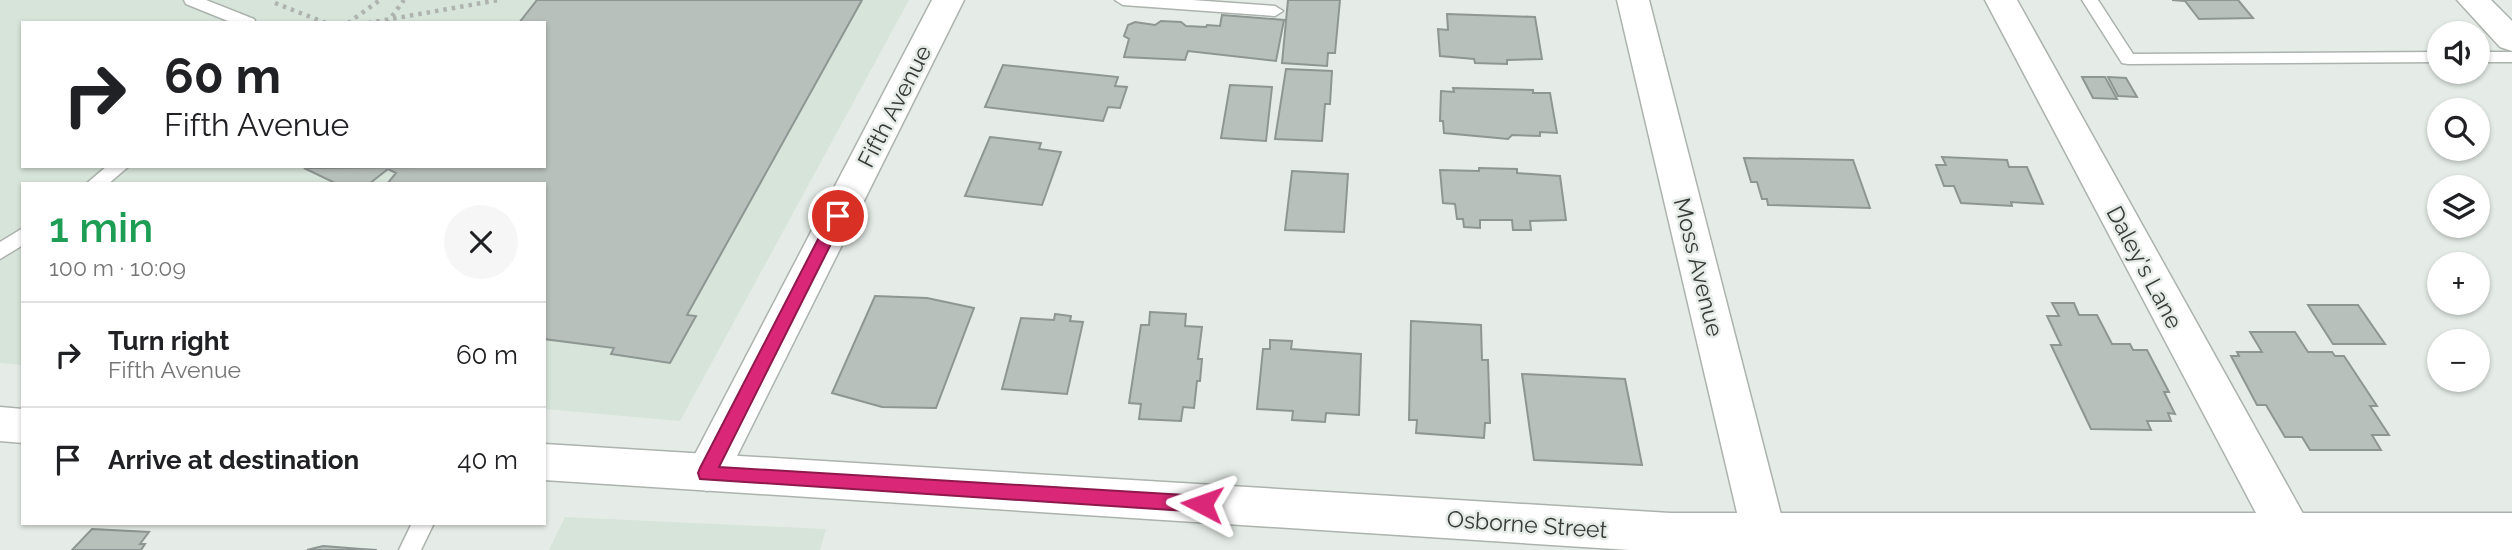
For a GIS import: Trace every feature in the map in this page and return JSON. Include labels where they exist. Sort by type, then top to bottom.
[{"type":"street","name":"Fifth Avenue","points":[[707,473],[948,0]]},
{"type":"street","name":"Moss Avenue","points":[[1633,0],[1764,534]]},
{"type":"street","name":"Daley's Lane","points":[[2001,0],[2290,533]]},
{"type":"street","points":[[2473,0],[2512,40]]},
{"type":"street","points":[[0,424],[21,426]]},
{"type":"street","name":"Osborne Street","points":[[546,462],[1672,542],[1764,534],[2512,533]]},
{"type":"lane","points":[[192,0],[243,21]]},
{"type":"lane","points":[[1123,0],[1275,11]]},
{"type":"lane","points":[[2090,0],[2128,59],[2427,57]]},
{"type":"lane","points":[[2490,57],[2512,57]]},
{"type":"lane","points":[[98,182],[117,168]]},
{"type":"lane","points":[[0,252],[21,236]]},
{"type":"lane","points":[[410,550],[422,525]]},
{"type":"path","points":[[266,0],[321,21]]},
{"type":"path","points":[[351,21],[380,0]]},
{"type":"path","points":[[389,20],[404,0]]},
{"type":"path","points":[[389,20],[499,0]]},
{"type":"shaded area","points":[[0,0],[909,0],[680,421],[546,409],[546,182],[21,182],[21,365],[0,363]]},
{"type":"shaded area","points":[[565,517],[826,529],[820,550],[549,550]]},
{"type":"building","points":[[537,0],[862,0],[687,315],[696,316],[670,363],[611,354],[614,348],[546,339],[546,182],[389,182],[396,173],[388,169],[372,182],[333,182],[304,168],[546,168],[546,21],[521,21]]},
{"type":"building","points":[[1288,0],[1340,0],[1335,53],[1328,53],[1327,66],[1282,63]]},
{"type":"building","points":[[2172,0],[2238,0],[2253,18],[2199,19],[2185,1]]},
{"type":"building","points":[[1447,14],[1535,17],[1542,59],[1507,60],[1507,64],[1475,63],[1474,59],[1440,56],[1438,29],[1448,30]]},
{"type":"building","points":[[1222,15],[1284,20],[1276,61],[1188,51],[1185,60],[1124,57],[1129,39],[1124,36],[1128,25],[1135,22],[1155,25],[1161,21],[1181,22],[1186,26],[1220,26]]},
{"type":"building","points":[[1003,65],[1118,77],[1115,86],[1127,87],[1120,108],[1108,107],[1103,121],[985,107]]},
{"type":"building","points":[[1286,69],[1332,71],[1330,104],[1325,104],[1322,141],[1275,139]]},
{"type":"building","points":[[2082,77],[2105,77],[2117,99],[2093,98]]},
{"type":"building","points":[[2108,77],[2126,78],[2137,97],[2118,96]]},
{"type":"building","points":[[1230,85],[1272,87],[1266,141],[1221,138]]},
{"type":"building","points":[[1453,88],[1533,90],[1533,93],[1550,93],[1557,133],[1540,132],[1540,136],[1512,135],[1508,139],[1444,133],[1443,121],[1440,121],[1441,91],[1454,92]]},
{"type":"building","points":[[990,137],[1041,143],[1039,149],[1061,152],[1042,205],[965,196]]},
{"type":"building","points":[[1942,157],[2007,160],[2009,167],[2027,167],[2043,204],[2011,202],[2012,206],[1961,203],[1954,186],[1944,186],[1936,165],[1946,165]]},
{"type":"building","points":[[1744,158],[1853,160],[1870,208],[1768,205],[1767,199],[1762,199],[1757,182],[1751,182]]},
{"type":"building","points":[[1479,168],[1517,169],[1517,173],[1560,176],[1566,220],[1530,221],[1531,230],[1513,230],[1512,220],[1480,220],[1480,228],[1464,227],[1463,219],[1457,219],[1455,204],[1443,203],[1440,170],[1479,171]]},
{"type":"building","points":[[1292,171],[1348,174],[1344,232],[1285,230]]},
{"type":"building","points":[[875,296],[927,298],[974,308],[936,408],[882,407],[832,393]]},
{"type":"building","points":[[2052,303],[2074,303],[2079,315],[2097,315],[2112,344],[2130,344],[2133,350],[2147,350],[2169,392],[2164,392],[2175,414],[2168,413],[2171,421],[2147,421],[2151,430],[2091,429],[2051,345],[2061,345],[2047,316],[2059,316]]},
{"type":"building","points":[[2308,305],[2358,305],[2385,344],[2333,344]]},
{"type":"building","points":[[1150,312],[1186,314],[1185,326],[1202,327],[1198,359],[1202,359],[1200,381],[1197,381],[1194,408],[1183,407],[1181,421],[1139,419],[1141,404],[1129,403],[1141,325],[1149,325]]},
{"type":"building","points":[[1055,314],[1071,316],[1070,321],[1083,322],[1067,394],[1002,389],[1021,318],[1054,320]]},
{"type":"building","points":[[1411,321],[1481,325],[1482,360],[1488,360],[1490,423],[1485,423],[1484,438],[1416,433],[1417,420],[1409,420]]},
{"type":"building","points":[[2250,332],[2295,332],[2308,352],[2332,352],[2335,356],[2344,356],[2377,406],[2370,406],[2389,435],[2372,435],[2381,450],[2310,450],[2302,437],[2285,437],[2266,405],[2257,405],[2231,356],[2239,356],[2237,352],[2262,352]]},
{"type":"building","points":[[1270,340],[1292,341],[1291,349],[1361,354],[1359,415],[1326,413],[1325,422],[1292,420],[1293,411],[1257,409],[1263,349],[1270,349]]},
{"type":"building","points":[[1522,374],[1625,379],[1642,465],[1534,460]]},
{"type":"building","points":[[92,529],[149,532],[140,544],[145,544],[141,550],[72,550]]},
{"type":"building","points":[[323,546],[361,549],[377,550],[307,550]]},
{"type":"route","points":[[838,216],[707,473],[1202,504]]}]
